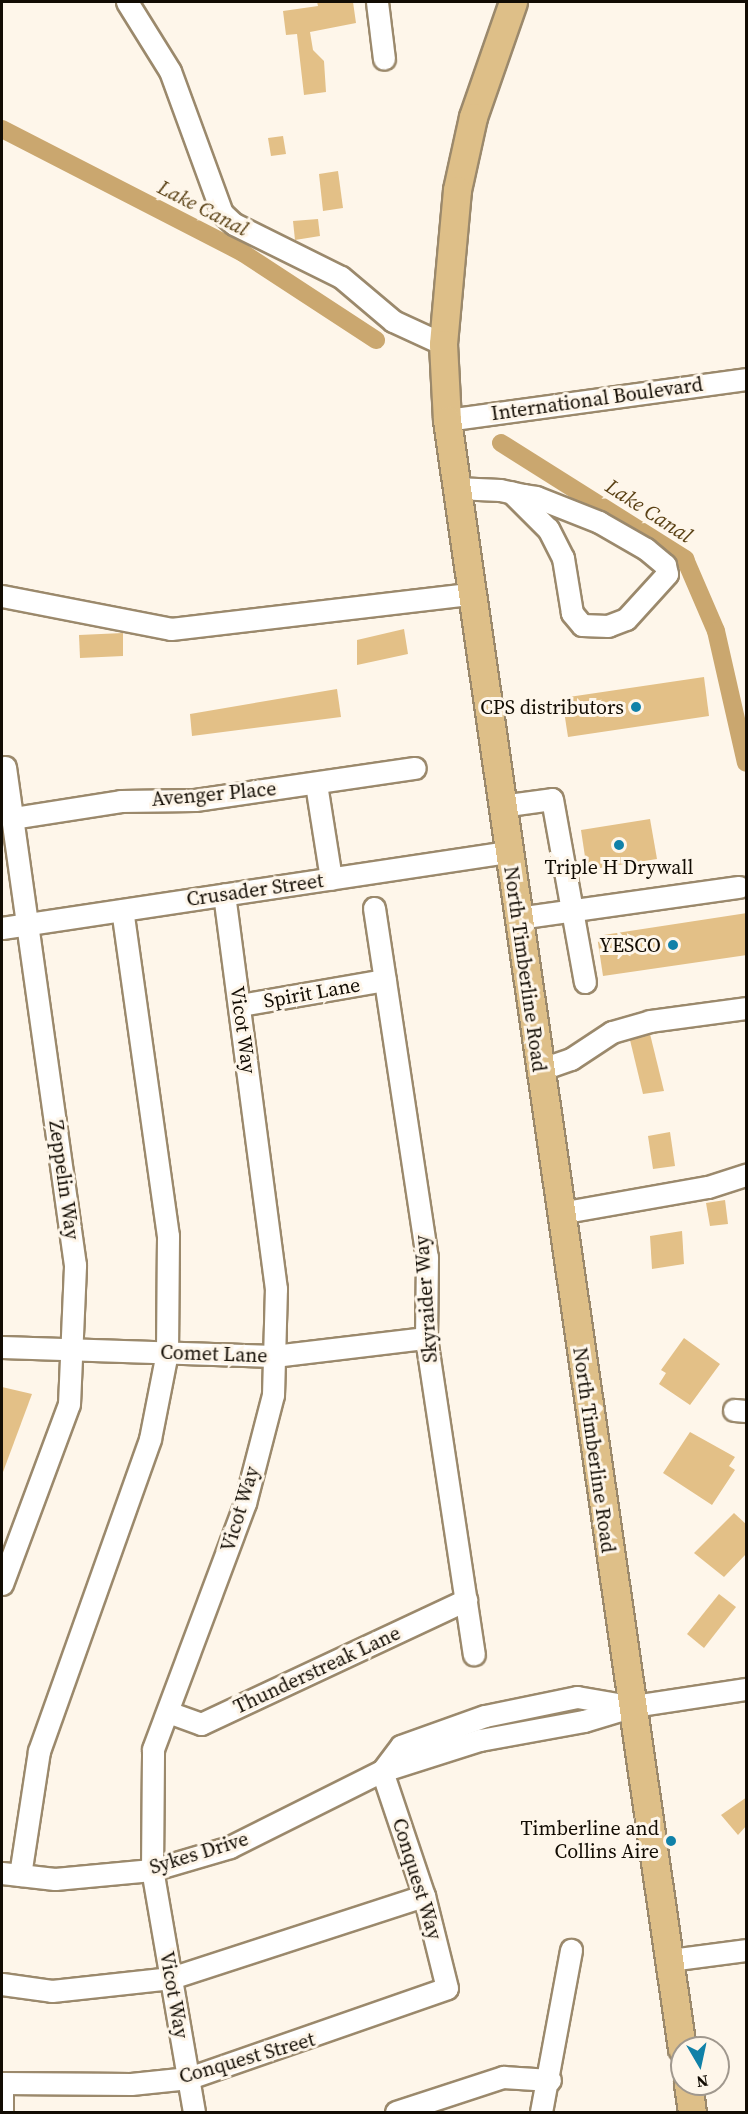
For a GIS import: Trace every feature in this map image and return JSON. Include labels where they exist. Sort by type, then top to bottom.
[{"type":"main road","name":"North Timberline Road","points":[[513,2],[473,117],[457,190],[443,344],[447,420],[539,1070],[680,2036]]},
{"type":"main road","points":[[690,2096],[692,2112]]},
{"type":"street","points":[[127,2],[170,71],[222,213],[234,224],[341,277],[393,321],[443,344]]},
{"type":"street","points":[[377,2],[384,59]]},
{"type":"street","name":"International Boulevard","points":[[447,420],[747,379]]},
{"type":"street","points":[[455,488],[511,492],[598,522],[646,549],[665,565],[667,574],[626,619],[608,626],[582,625],[572,613],[563,558],[548,529],[511,492]]},
{"type":"street","points":[[2,596],[171,629],[471,594]]},
{"type":"street","name":"Zeppelin Way","points":[[3,1576],[69,1404],[75,1349],[75,1265],[29,924],[5,767]]},
{"type":"street","name":"Avenger Place","points":[[13,818],[121,801],[195,800],[415,768]]},
{"type":"street","points":[[316,784],[331,879]]},
{"type":"street","points":[[501,806],[552,799],[585,982]]},
{"type":"street","name":"Crusader Street","points":[[2,928],[508,852]]},
{"type":"street","points":[[518,918],[739,887]]},
{"type":"street","name":"Vicot Way","points":[[194,2112],[152,1870],[153,1749],[244,1503],[273,1395],[276,1289],[224,894]]},
{"type":"street","name":"Skyraider Way","points":[[374,908],[427,1257],[426,1338],[474,1654]]},
{"type":"street","points":[[11,1874],[39,1751],[143,1461],[167,1352],[168,1236],[122,910]]},
{"type":"street","name":"Spirit Lane","points":[[240,1005],[385,980]]},
{"type":"street","points":[[539,1070],[571,1059],[612,1032],[650,1021],[747,1008]]},
{"type":"street","points":[[560,1213],[708,1187],[747,1175]]},
{"type":"street","name":"Comet Lane","points":[[2,1347],[274,1356],[426,1338]]},
{"type":"street","name":"Thunderstreak Lane","points":[[168,1712],[201,1724],[466,1600]]},
{"type":"street","points":[[382,1771],[401,1746],[485,1716],[577,1697],[633,1706],[747,1689]]},
{"type":"street","name":"Sykes Drive","points":[[11,1874],[56,1879],[152,1870],[230,1847],[382,1771]]},
{"type":"street","name":"Conquest Way","points":[[382,1771],[424,1896],[447,1988]]},
{"type":"street","points":[[2,1984],[52,1991],[171,1978],[424,1896]]},
{"type":"street","points":[[541,2112],[550,2080],[571,1950]]},
{"type":"street","points":[[670,1960],[747,1950]]},
{"type":"street","name":"Conquest Street","points":[[2,2083],[131,2084],[189,2078],[447,1988]]},
{"type":"street","points":[[396,2112],[503,2077],[550,2080]]},
{"type":"street","points":[[2,2083],[2,2112]]},
{"type":"building","points":[[317,2],[353,2],[356,23],[310,32],[313,50],[324,61],[326,92],[304,95],[297,34],[286,35],[283,11],[318,6]]},
{"type":"building","points":[[283,136],[286,154],[271,156],[268,138]]},
{"type":"building","points":[[338,171],[343,208],[323,211],[319,174]]},
{"type":"building","points":[[318,219],[320,236],[295,240],[293,221]]},
{"type":"building","points":[[404,629],[408,654],[357,665],[357,640]]},
{"type":"building","points":[[123,633],[123,656],[80,658],[79,635]]},
{"type":"building","name":"CPS distributors","points":[[704,677],[709,716],[568,737],[562,698]]},
{"type":"building","points":[[337,689],[341,717],[192,736],[190,714]]},
{"type":"building","name":"Triple H Drywall","points":[[650,819],[657,859],[587,870],[581,830]]},
{"type":"building","name":"YESCO","points":[[747,913],[747,955],[603,976],[597,936]]},
{"type":"building","points":[[650,1034],[664,1091],[643,1094],[630,1040]]},
{"type":"building","points":[[670,1132],[675,1166],[653,1169],[648,1136]]},
{"type":"building","points":[[725,1200],[728,1224],[710,1226],[706,1203]]},
{"type":"building","points":[[682,1231],[684,1264],[652,1269],[650,1236]]},
{"type":"building","points":[[684,1338],[720,1364],[690,1405],[659,1384],[666,1373],[661,1370]]},
{"type":"building","points":[[2,1387],[32,1394],[3,1472],[2,1472]]},
{"type":"building","points":[[690,1432],[735,1457],[729,1466],[735,1470],[712,1505],[663,1473]]},
{"type":"building","points":[[734,1513],[747,1525],[747,1553],[724,1577],[694,1553]]},
{"type":"building","points":[[719,1594],[736,1607],[704,1648],[687,1634]]},
{"type":"building","points":[[747,1797],[747,1825],[738,1835],[721,1815]]},
{"type":"waterway","name":"Lake Canal","points":[[2,129],[243,253],[376,340]]},
{"type":"waterway","name":"Lake Canal","points":[[501,443],[685,559],[716,631],[746,763]]},
{"type":"place","name":"CPS distributors","points":[[636,707]]},
{"type":"place","name":"Triple H Drywall","points":[[619,845]]},
{"type":"place","name":"YESCO","points":[[673,945]]},
{"type":"place","name":"Timberline and Collins Aire","points":[[671,1841]]}]
